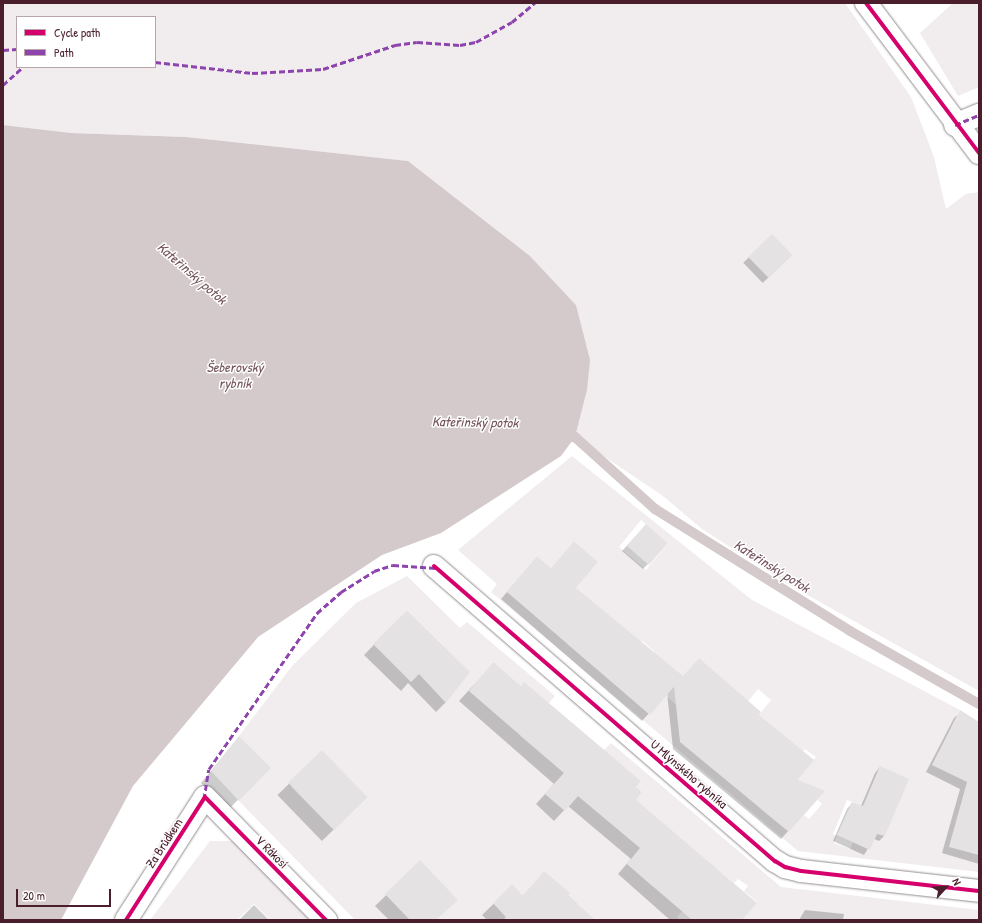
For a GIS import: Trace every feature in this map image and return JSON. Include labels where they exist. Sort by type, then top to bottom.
[{"type":"street","points":[[866,3],[955,125],[979,153]]},
{"type":"street","points":[[955,125],[979,115]]},
{"type":"street","name":"U Mlýnského rybníka","points":[[434,566],[775,861],[785,867],[801,871],[979,891]]},
{"type":"street","name":"Za Brůdkem","points":[[126,920],[205,797]]},
{"type":"street","name":"V Rákosí","points":[[205,797],[326,920]]},
{"type":"shaded area","points":[[3,3],[845,3],[911,97],[934,157],[946,209],[966,194],[979,192],[979,691],[786,583],[702,529],[663,496],[575,437],[587,390],[576,305],[530,256],[408,161],[186,137],[71,133],[3,125]]},
{"type":"shaded area","points":[[953,3],[979,3],[979,87],[958,96],[920,33]]},
{"type":"shaded area","points":[[572,456],[752,600],[960,710],[951,727],[979,743],[949,846],[979,855],[979,872],[798,851],[491,592],[497,584],[458,550]],"holes":[[[641,520],[668,543],[646,570],[619,547]],[[574,541],[598,562],[545,624],[507,592],[537,556],[551,568]],[[566,637],[599,671],[567,644]],[[642,641],[654,651],[649,657],[678,682],[699,658],[719,676],[688,715],[666,696],[609,680]],[[758,689],[771,700],[759,715],[777,730],[774,734],[701,759]],[[805,749],[816,757],[798,780],[822,804],[809,819],[804,815],[789,832],[757,806]],[[939,751],[958,761],[951,774],[932,765]],[[900,799],[885,836],[877,834],[870,850],[853,842],[850,849],[834,843],[837,836],[833,834],[847,800],[863,806]]]},
{"type":"shaded area","points":[[407,576],[460,628],[467,622],[555,696],[520,736],[564,773],[545,794],[565,811],[578,796],[608,821],[622,804],[628,809],[642,792],[636,787],[641,781],[604,750],[611,743],[781,887],[979,910],[979,920],[742,920],[757,902],[744,891],[748,886],[738,879],[734,883],[717,869],[677,917],[680,920],[532,920],[539,913],[512,885],[493,903],[508,920],[436,920],[385,894],[410,920],[355,920],[239,801],[261,778],[264,762],[239,736],[292,666],[356,603]],"holes":[[[407,610],[445,647],[411,682],[374,644]],[[493,662],[521,686],[524,682],[516,731],[469,691]],[[322,750],[368,798],[334,830],[291,787],[316,763]],[[662,823],[654,888],[627,864]]]},
{"type":"shaded area","points":[[210,841],[234,841],[310,920],[270,920],[254,904],[237,920],[150,920]]},
{"type":"water","name":"Šeberovský rybník","points":[[3,125],[71,133],[186,137],[408,161],[530,256],[576,305],[590,360],[587,390],[575,437],[561,456],[441,533],[382,555],[258,637],[133,786],[61,920],[3,920]]},
{"type":"building","points":[[772,234],[792,255],[768,278],[748,257]]},
{"type":"building","points":[[646,524],[668,543],[649,565],[627,546]]},
{"type":"building","points":[[574,541],[598,562],[576,588],[683,676],[699,658],[761,712],[759,715],[814,760],[798,780],[825,791],[789,832],[680,742],[674,687],[678,682],[650,715],[507,592],[537,556],[551,568]]},
{"type":"building","points":[[407,610],[470,672],[446,703],[419,674],[411,682],[373,644]]},
{"type":"building","points":[[493,662],[521,686],[524,682],[641,781],[636,787],[642,792],[636,800],[757,903],[742,920],[692,920],[627,864],[640,848],[578,796],[565,811],[545,794],[564,773],[469,691]]},
{"type":"building","points":[[960,710],[979,722],[979,855],[949,847],[967,782],[932,765]]},
{"type":"building","points":[[239,736],[271,768],[239,801],[211,771]]},
{"type":"building","points":[[322,750],[368,797],[334,830],[288,783]]},
{"type":"building","points":[[880,766],[909,779],[885,836],[877,834],[870,850],[837,835],[852,802],[863,806]]},
{"type":"building","points":[[420,860],[458,900],[436,920],[410,920],[385,894]]},
{"type":"building","points":[[544,871],[570,893],[568,895],[595,920],[503,920],[506,917],[493,903],[512,884],[523,896]]},
{"type":"waterway","name":"Kateřinský potok","points":[[563,437],[575,437],[655,509],[850,631],[979,704]]},
{"type":"marked path","points":[[156,62],[252,73],[323,69],[395,45],[417,42],[460,45],[476,42],[512,22],[535,3]]},
{"type":"marked path","points":[[3,50],[16,49]]},
{"type":"marked path","points":[[3,85],[22,68]]},
{"type":"marked path","points":[[955,125],[979,115]]},
{"type":"marked path","points":[[204,799],[209,769],[317,613],[341,592],[374,571],[393,565],[436,568]]},
{"type":"cycle path","points":[[866,3],[979,153]]},
{"type":"cycle path","points":[[434,566],[775,861],[785,867],[801,871],[979,891]]},
{"type":"cycle path","points":[[126,920],[205,797],[326,920]]}]
